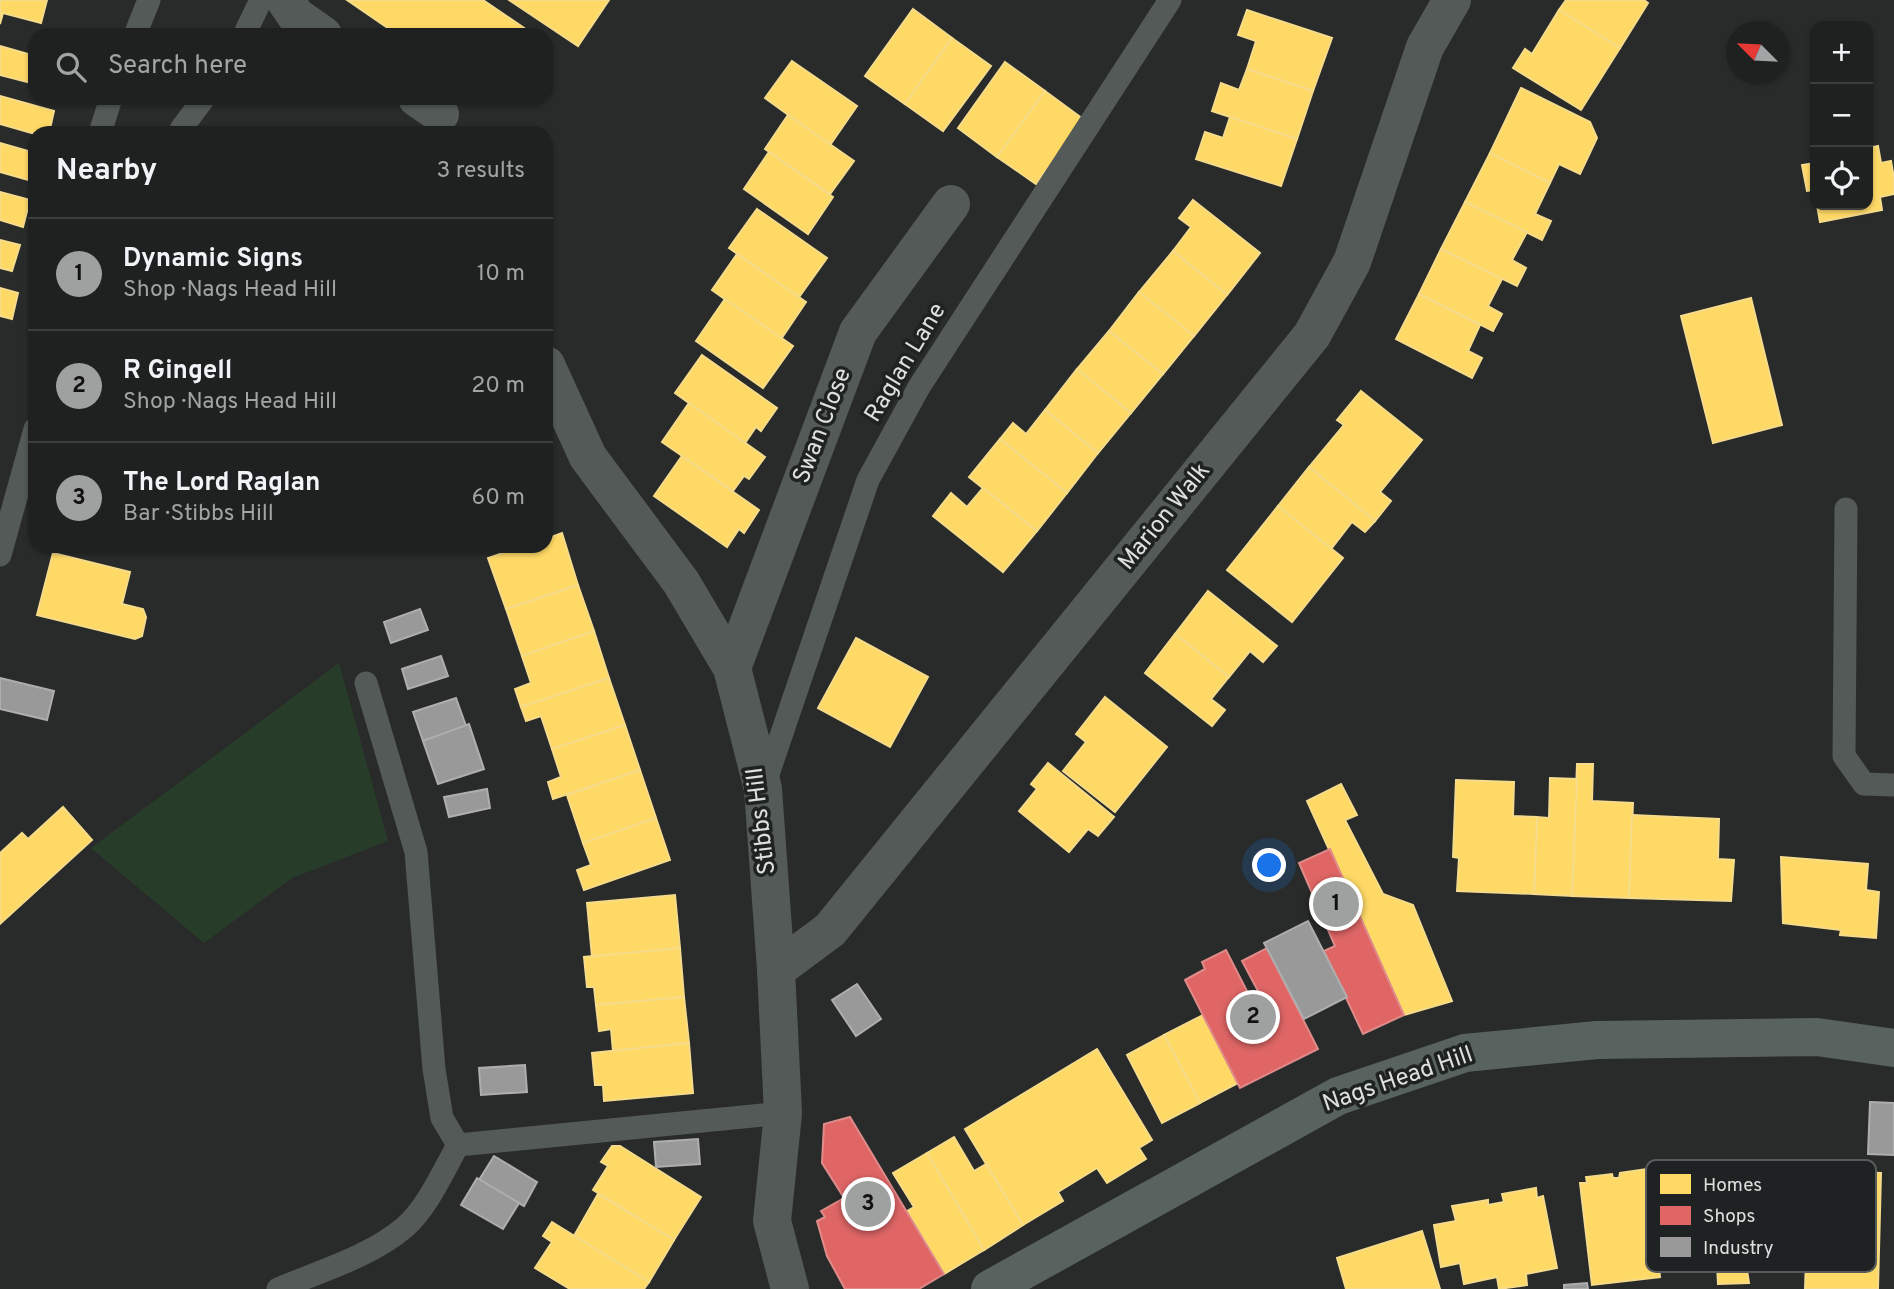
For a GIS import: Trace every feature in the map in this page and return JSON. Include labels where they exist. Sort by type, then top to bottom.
[{"type":"main road","name":"Nags Head Hill","points":[[990,1289],[1338,1096],[1465,1053],[1597,1040],[1817,1037],[1894,1048]]},
{"type":"street","points":[[285,0],[296,16],[313,28]]},
{"type":"street","name":"Marion Walk","points":[[776,970],[830,930],[1312,335],[1352,262],[1425,47],[1452,0]]},
{"type":"street","name":"Swan Close","points":[[732,667],[858,332],[951,204]]},
{"type":"street","name":"Stibbs Hill","points":[[553,380],[588,457],[681,582],[732,667],[763,789],[783,1113],[772,1221],[790,1289]]},
{"type":"lane","points":[[138,28],[149,0]]},
{"type":"lane","points":[[247,28],[261,0]]},
{"type":"lane","name":"Raglan Lane","points":[[763,789],[868,480],[919,387],[1170,0]]},
{"type":"lane","points":[[102,126],[109,105]]},
{"type":"lane","points":[[183,126],[199,105]]},
{"type":"lane","points":[[0,555],[5,520],[28,450]]},
{"type":"lane","points":[[1846,509],[1844,757],[1864,784],[1894,785]]},
{"type":"lane","points":[[366,683],[416,852],[434,1069],[442,1118],[458,1145]]},
{"type":"lane","points":[[458,1145],[783,1113]]},
{"type":"lane","points":[[278,1289],[367,1251],[406,1226],[428,1197],[458,1145]]},
{"type":"green space","points":[[339,663],[388,841],[292,878],[204,943],[91,848]]},
{"type":"building: Homes","points":[[0,0],[47,0],[41,23],[3,13],[0,24]]},
{"type":"building: Homes","points":[[347,0],[483,0],[524,28],[388,28]]},
{"type":"building: Homes","points":[[509,0],[609,0],[578,46]]},
{"type":"building: Homes","points":[[1566,0],[1644,0],[1648,3],[1620,48],[1559,10]]},
{"type":"building: Homes","points":[[913,9],[952,38],[905,104],[865,76]]},
{"type":"building: Homes","points":[[1247,10],[1332,38],[1313,91],[1247,69],[1256,41],[1238,35]]},
{"type":"building: Homes","points":[[1559,10],[1620,48],[1581,110],[1513,68],[1525,49],[1532,54]]},
{"type":"building: Homes","points":[[952,38],[991,66],[943,131],[905,104]]},
{"type":"building: Homes","points":[[0,46],[28,54],[28,82],[0,75]]},
{"type":"building: Homes","points":[[792,61],[857,106],[830,145],[765,98]]},
{"type":"building: Homes","points":[[1005,62],[1045,91],[997,157],[958,128]]},
{"type":"building: Homes","points":[[1247,69],[1313,91],[1297,139],[1212,111],[1221,83],[1239,90]]},
{"type":"building: Homes","points":[[1521,88],[1590,122],[1597,138],[1580,174],[1559,164],[1550,183],[1490,153]]},
{"type":"building: Homes","points":[[1045,91],[1083,119],[1036,184],[997,157]]},
{"type":"building: Homes","points":[[0,96],[54,111],[51,126],[28,126],[28,132],[0,124]]},
{"type":"building: Homes","points":[[788,115],[854,161],[830,194],[765,149]]},
{"type":"building: Homes","points":[[1230,117],[1297,139],[1281,186],[1196,159],[1205,132],[1223,138]]},
{"type":"building: Homes","points":[[0,143],[28,151],[28,180],[0,172]]},
{"type":"building: Homes","points":[[1878,146],[1881,163],[1891,161],[1894,194],[1880,197],[1882,210],[1820,222],[1818,210],[1873,210],[1873,147]]},
{"type":"building: Homes","points":[[769,152],[833,197],[808,234],[744,189]]},
{"type":"building: Homes","points":[[1490,153],[1550,183],[1535,214],[1551,221],[1542,240],[1465,202]]},
{"type":"building: Homes","points":[[1810,164],[1810,191],[1807,191],[1802,165]]},
{"type":"building: Homes","points":[[0,192],[28,199],[23,227],[0,220]]},
{"type":"building: Homes","points":[[1193,200],[1260,253],[1227,295],[1173,251],[1191,227],[1179,218]]},
{"type":"building: Homes","points":[[1465,202],[1527,232],[1512,260],[1526,268],[1517,286],[1441,249]]},
{"type":"building: Homes","points":[[757,209],[827,258],[799,297],[729,248]]},
{"type":"building: Homes","points":[[0,240],[20,245],[12,271],[0,268]]},
{"type":"building: Homes","points":[[1441,249],[1502,279],[1488,306],[1502,314],[1493,331],[1419,294]]},
{"type":"building: Homes","points":[[1173,251],[1227,295],[1194,336],[1139,292]]},
{"type":"building: Homes","points":[[737,254],[806,302],[781,339],[712,290]]},
{"type":"building: Homes","points":[[0,288],[18,293],[12,319],[0,316]]},
{"type":"building: Homes","points":[[1139,292],[1194,336],[1163,374],[1109,331]]},
{"type":"building: Homes","points":[[1419,294],[1480,325],[1468,351],[1482,358],[1472,378],[1396,339]]},
{"type":"building: Homes","points":[[1751,298],[1782,425],[1713,443],[1681,316]]},
{"type":"building: Homes","points":[[725,299],[793,346],[763,388],[696,341]]},
{"type":"building: Homes","points":[[1109,331],[1163,374],[1131,413],[1077,369]]},
{"type":"building: Homes","points":[[702,355],[777,408],[761,431],[756,427],[745,443],[675,393]]},
{"type":"building: Homes","points":[[1077,369],[1131,413],[1098,453],[1045,410]]},
{"type":"building: Homes","points":[[1361,391],[1422,440],[1380,492],[1391,501],[1375,521],[1309,467],[1344,425],[1337,420]]},
{"type":"building: Homes","points":[[689,403],[765,457],[749,479],[744,476],[733,491],[662,442]]},
{"type":"building: Homes","points":[[1045,410],[1098,453],[1067,493],[1000,439],[1013,423],[1026,434]]},
{"type":"building: Homes","points":[[1000,439],[1067,493],[1037,531],[969,477]]},
{"type":"building: Homes","points":[[682,456],[759,510],[744,533],[739,529],[727,547],[654,496]]},
{"type":"building: Homes","points":[[1309,467],[1375,521],[1365,532],[1352,522],[1331,549],[1278,506]]},
{"type":"building: Homes","points":[[983,488],[1037,531],[1003,572],[933,516],[951,493],[967,507]]},
{"type":"building: Homes","points":[[1278,506],[1343,558],[1292,622],[1227,570]]},
{"type":"building: Homes","points":[[562,533],[578,585],[506,609],[488,558],[503,553],[553,553],[553,536]]},
{"type":"building: Homes","points":[[53,553],[130,572],[122,604],[143,609],[146,617],[142,636],[135,639],[37,615]]},
{"type":"building: Homes","points":[[578,585],[594,631],[522,656],[506,609]]},
{"type":"building: Homes","points":[[1208,591],[1277,646],[1263,662],[1250,651],[1229,677],[1175,634]]},
{"type":"building: Homes","points":[[594,631],[609,678],[521,707],[515,689],[531,683],[522,656]]},
{"type":"building: Homes","points":[[1175,634],[1229,677],[1211,699],[1225,710],[1212,726],[1145,673]]},
{"type":"building: Homes","points":[[856,638],[928,677],[890,747],[818,708]]},
{"type":"building: Homes","points":[[609,678],[625,725],[552,749],[541,716],[526,721],[521,707]]},
{"type":"building: Homes","points":[[1105,697],[1167,747],[1115,812],[1063,771],[1086,742],[1076,734]]},
{"type":"building: Homes","points":[[625,725],[640,770],[553,799],[548,782],[561,777],[552,749]]},
{"type":"building: Homes","points":[[1048,763],[1114,817],[1098,836],[1088,829],[1069,852],[1019,811],[1037,789],[1031,784]]},
{"type":"building: Homes","points":[[1577,764],[1593,764],[1592,801],[1633,803],[1629,898],[1572,896]]},
{"type":"building: Homes","points":[[640,770],[656,818],[583,843],[567,795]]},
{"type":"building: Homes","points":[[1550,778],[1577,779],[1572,896],[1534,894],[1537,817],[1549,818]]},
{"type":"building: Homes","points":[[1456,780],[1514,782],[1513,816],[1537,817],[1534,894],[1457,891],[1459,858],[1453,857]]},
{"type":"building: Homes","points":[[1341,784],[1357,815],[1345,820],[1383,894],[1413,905],[1452,1001],[1404,1015],[1307,801]]},
{"type":"building: Homes","points":[[63,807],[92,840],[0,924],[0,853],[22,833],[28,839]]},
{"type":"building: Homes","points":[[1632,815],[1719,819],[1718,859],[1734,860],[1731,901],[1629,898]]},
{"type":"building: Homes","points":[[656,818],[670,860],[584,890],[577,870],[591,865],[583,843]]},
{"type":"building: Homes","points":[[1781,857],[1868,864],[1866,890],[1879,892],[1876,938],[1840,935],[1841,930],[1783,923]]},
{"type":"building: Homes","points":[[675,895],[680,948],[592,957],[587,903]]},
{"type":"building: Homes","points":[[680,948],[684,997],[596,1005],[594,987],[587,987],[584,957]]},
{"type":"building: Homes","points":[[684,997],[689,1043],[613,1051],[611,1029],[599,1031],[596,1005]]},
{"type":"building: Homes","points":[[1203,1015],[1238,1083],[1200,1103],[1164,1035]]},
{"type":"building: Homes","points":[[1164,1035],[1200,1103],[1162,1123],[1127,1055]]},
{"type":"building: Homes","points":[[689,1043],[693,1093],[604,1101],[603,1085],[595,1085],[592,1053]]},
{"type":"building: Homes","points":[[1097,1049],[1152,1140],[1139,1148],[1146,1159],[1107,1183],[1097,1168],[1058,1192],[1063,1201],[1023,1225],[965,1129]]},
{"type":"building: Homes","points":[[954,1137],[974,1171],[986,1164],[1023,1225],[984,1250],[927,1153]]},
{"type":"building: Homes","points":[[612,1146],[620,1146],[701,1197],[674,1240],[593,1190],[608,1166],[601,1162]]},
{"type":"building: Homes","points":[[927,1153],[984,1250],[944,1274],[907,1211],[914,1207],[893,1173]]},
{"type":"building: Homes","points":[[1646,1169],[1646,1272],[1659,1272],[1660,1277],[1592,1285],[1580,1183],[1587,1183],[1586,1177],[1612,1174],[1613,1178],[1619,1178],[1620,1173]]},
{"type":"building: Homes","points":[[1876,1173],[1881,1173],[1878,1289],[1805,1289],[1806,1272],[1876,1272]]},
{"type":"building: Homes","points":[[1536,1188],[1537,1198],[1543,1196],[1557,1268],[1526,1274],[1527,1285],[1499,1289],[1497,1277],[1464,1284],[1460,1263],[1441,1267],[1434,1225],[1456,1221],[1452,1206],[1488,1200],[1488,1205],[1504,1202],[1502,1194]]},
{"type":"building: Homes","points":[[598,1194],[674,1240],[649,1282],[574,1236]]},
{"type":"building: Homes","points":[[552,1222],[649,1282],[644,1289],[570,1289],[535,1268],[552,1242],[543,1236]]},
{"type":"building: Homes","points":[[1422,1231],[1440,1289],[1346,1289],[1337,1258]]},
{"type":"building: Homes","points":[[1717,1272],[1747,1272],[1749,1283],[1718,1284]]},
{"type":"building: Shops","points":[[1330,849],[1404,1015],[1363,1034],[1324,951],[1335,946],[1299,863]]},
{"type":"building: Shops","points":[[1267,948],[1318,1049],[1240,1088],[1185,980],[1205,969],[1202,962],[1226,950],[1249,995],[1258,991],[1242,961]]},
{"type":"building: Shops","points":[[850,1117],[944,1274],[919,1289],[845,1289],[827,1256],[817,1221],[825,1217],[821,1211],[844,1198],[822,1163],[824,1124]]},
{"type":"building: Industry","points":[[420,609],[428,630],[391,643],[384,622]]},
{"type":"building: Industry","points":[[441,656],[448,676],[408,689],[402,669]]},
{"type":"building: Industry","points":[[0,678],[54,691],[47,720],[0,709]]},
{"type":"building: Industry","points":[[456,698],[466,726],[423,741],[413,712]]},
{"type":"building: Industry","points":[[469,724],[484,769],[438,784],[423,741]]},
{"type":"building: Industry","points":[[487,789],[490,808],[449,817],[444,797]]},
{"type":"building: Industry","points":[[1308,921],[1347,997],[1304,1019],[1264,943]]},
{"type":"building: Industry","points":[[857,984],[881,1019],[856,1036],[832,1000]]},
{"type":"building: Industry","points":[[525,1065],[527,1092],[481,1095],[479,1068]]},
{"type":"building: Industry","points":[[1870,1102],[1894,1103],[1894,1155],[1868,1154]]},
{"type":"building: Industry","points":[[698,1139],[700,1164],[656,1167],[654,1142]]},
{"type":"building: Industry","points":[[494,1156],[537,1182],[524,1206],[479,1180]]},
{"type":"building: Industry","points":[[477,1178],[519,1203],[503,1229],[461,1205]]},
{"type":"building: Industry","points":[[1587,1283],[1588,1289],[1564,1289],[1564,1285]]},
{"type":"place","name":"Dynamic Signs","points":[[1336,904]]},
{"type":"place","name":"R Gingell","points":[[1253,1017]]},
{"type":"place","name":"The Lord Raglan","points":[[868,1204]]}]
